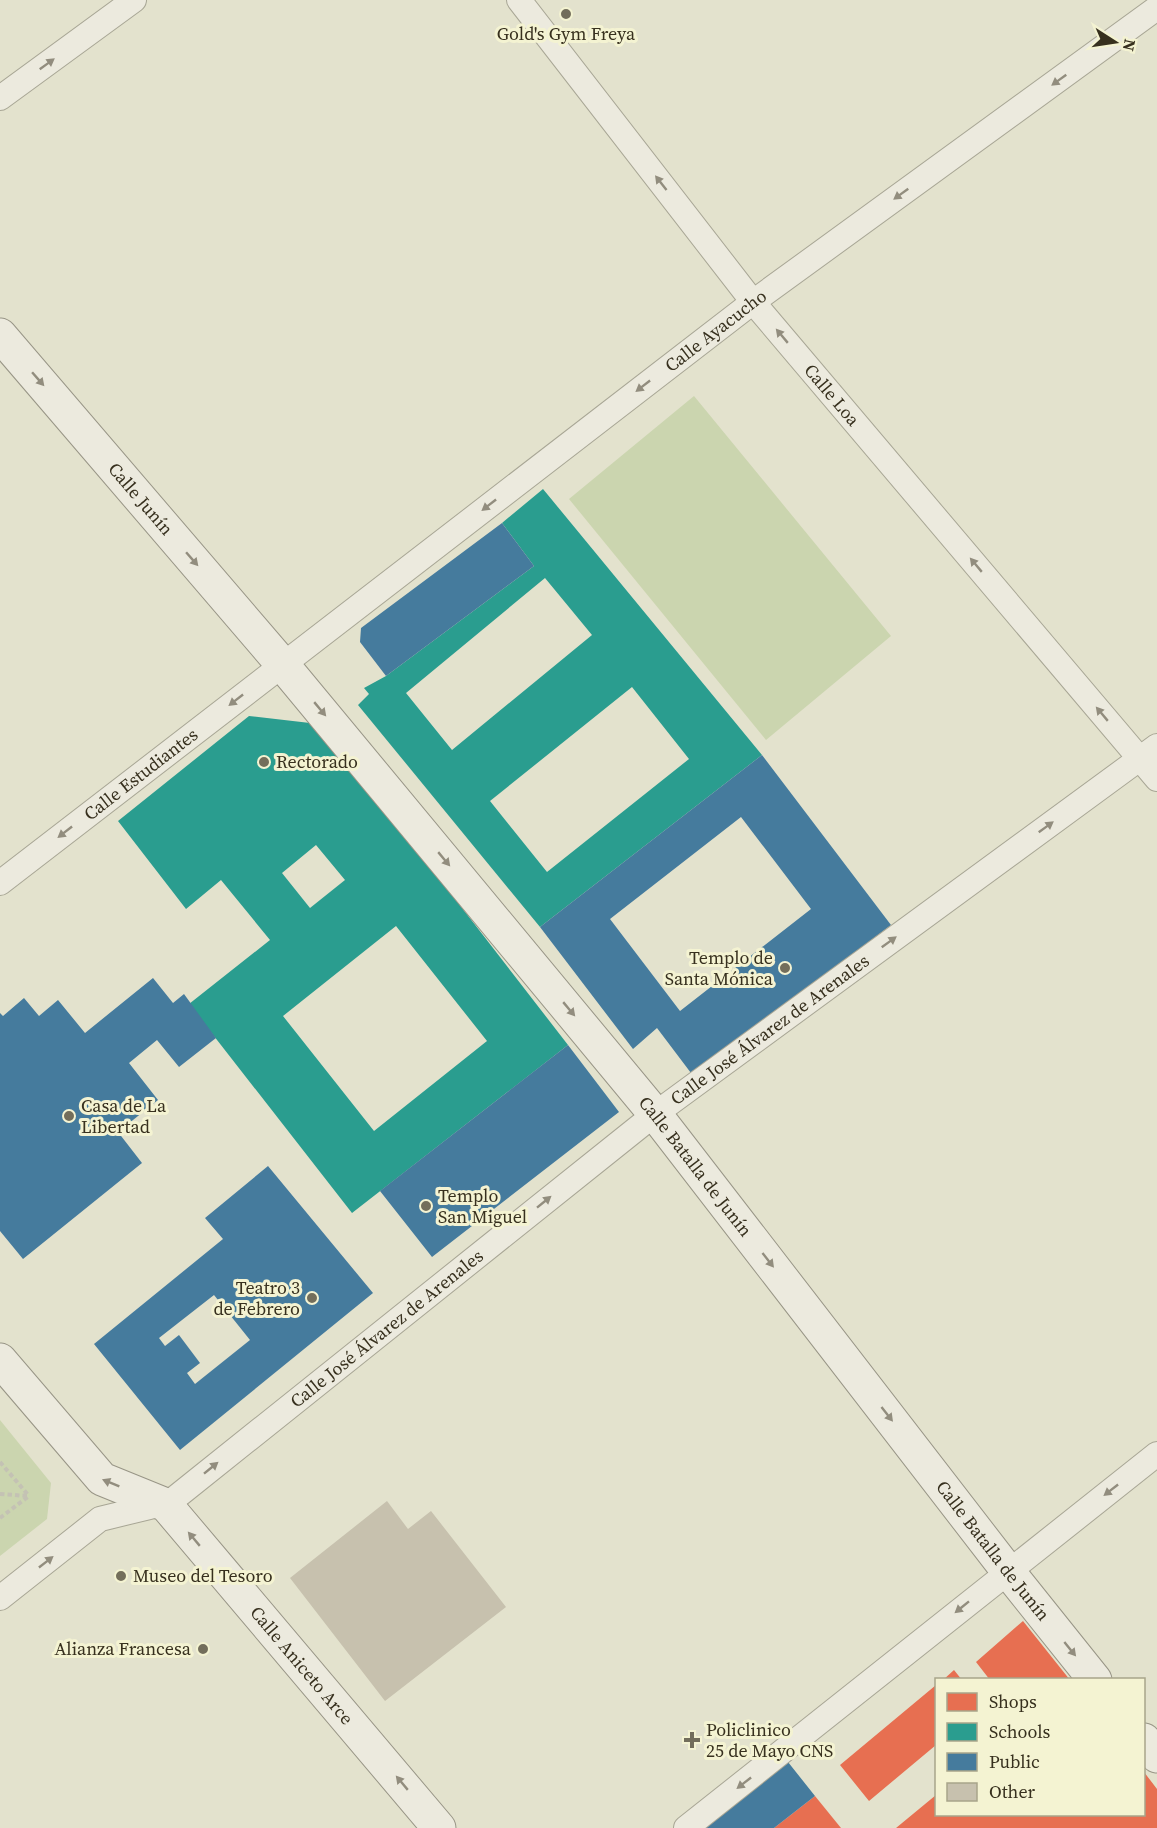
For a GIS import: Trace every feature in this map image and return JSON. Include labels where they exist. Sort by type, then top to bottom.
[{"type":"main road","name":"Calle Junín","points":[[0,335],[282,664]]},
{"type":"main road","name":"Calle Batalla de Junín","points":[[282,664],[655,1114],[1007,1570],[1093,1678]]},
{"type":"main road","points":[[0,1360],[102,1479],[165,1505]]},
{"type":"main road","name":"Calle Aniceto Arce","points":[[165,1505],[440,1828]]},
{"type":"main road","points":[[1145,1742],[1157,1756]]},
{"type":"street","points":[[0,98],[134,0]]},
{"type":"street","name":"Calle Loa","points":[[519,0],[753,302],[1149,752],[1157,779]]},
{"type":"street","name":"Calle Ayacucho","points":[[282,664],[753,302],[1157,8]]},
{"type":"street","name":"Calle Estudiantes","points":[[0,883],[282,664]]},
{"type":"street","name":"Calle José Álvarez de Arenales","points":[[165,1505],[655,1114],[1149,752]]},
{"type":"street","points":[[686,1828],[790,1748],[1007,1570],[1157,1454]]},
{"type":"street","points":[[0,1598],[100,1519],[165,1505]]},
{"type":"path","points":[[0,1462],[29,1496]]},
{"type":"path","points":[[0,1494],[29,1496]]},
{"type":"path","points":[[0,1518],[29,1496]]},
{"type":"green space","points":[[694,396],[891,636],[766,740],[569,499]]},
{"type":"green space","points":[[0,1420],[51,1483],[47,1519],[0,1556]]},
{"type":"building: Shops","points":[[1023,1621],[1068,1678],[988,1678],[976,1662]]},
{"type":"building: Shops","points":[[954,1670],[960,1678],[945,1678]]},
{"type":"building: Shops","points":[[935,1686],[935,1746],[869,1801],[840,1765]]},
{"type":"building: Shops","points":[[1145,1773],[1157,1789],[1157,1828],[896,1828],[935,1796],[935,1816],[1145,1816]]},
{"type":"building: Shops","points":[[815,1796],[841,1828],[774,1828]]},
{"type":"building: Schools","points":[[543,489],[762,755],[540,927],[358,705],[369,694],[364,688],[386,676],[534,566],[502,523]],"holes":[[[545,578],[592,635],[452,750],[406,693]],[[632,687],[689,759],[547,872],[490,801]]]},
{"type":"building: Schools","points":[[249,716],[310,723],[404,833],[568,1045],[352,1213],[189,1004],[270,940],[221,880],[186,909],[118,821]],"holes":[[[316,845],[345,880],[310,908],[282,873]],[[396,926],[487,1041],[374,1131],[283,1016]]]},
{"type":"building: Public","points":[[502,523],[534,566],[386,676],[360,642],[361,628]]},
{"type":"building: Public","points":[[762,755],[891,925],[694,1077],[657,1028],[633,1049],[540,927]],"holes":[[[741,817],[811,909],[680,1011],[610,919]]]},
{"type":"building: Public","name":"Casa de La Libertad","points":[[153,978],[173,1003],[184,994],[216,1038],[179,1067],[157,1040],[129,1063],[158,1100],[118,1132],[142,1163],[23,1259],[0,1231],[0,1013],[3,1016],[24,998],[39,1016],[58,1000],[85,1033]]},
{"type":"building: Public","points":[[568,1045],[619,1112],[432,1257],[380,1191]]},
{"type":"building: Public","points":[[268,1166],[373,1293],[180,1450],[94,1344],[223,1239],[205,1218]],"holes":[[[214,1295],[250,1340],[195,1384],[187,1373],[200,1363],[179,1335],[165,1346],[159,1338]]]},
{"type":"building: Public","points":[[788,1762],[815,1796],[774,1828],[706,1828]]},
{"type":"building: Other","points":[[387,1501],[408,1529],[431,1511],[506,1607],[385,1701],[290,1578]]},
{"type":"place","name":"Gold's Gym Freya","points":[[566,14]]},
{"type":"place","name":"Rectorado","points":[[264,762]]},
{"type":"place","name":"Templo de Santa Mónica","points":[[785,968]]},
{"type":"place","name":"Casa de La Libertad","points":[[69,1116]]},
{"type":"place","name":"Templo San Miguel","points":[[426,1206]]},
{"type":"place","name":"Teatro 3 de Febrero","points":[[312,1298]]},
{"type":"place","name":"Museo del Tesoro","points":[[121,1576]]},
{"type":"place","name":"Alianza Francesa","points":[[203,1649]]},
{"type":"place","name":"Policlinico 25 de Mayo CNS","points":[[692,1740]]}]
